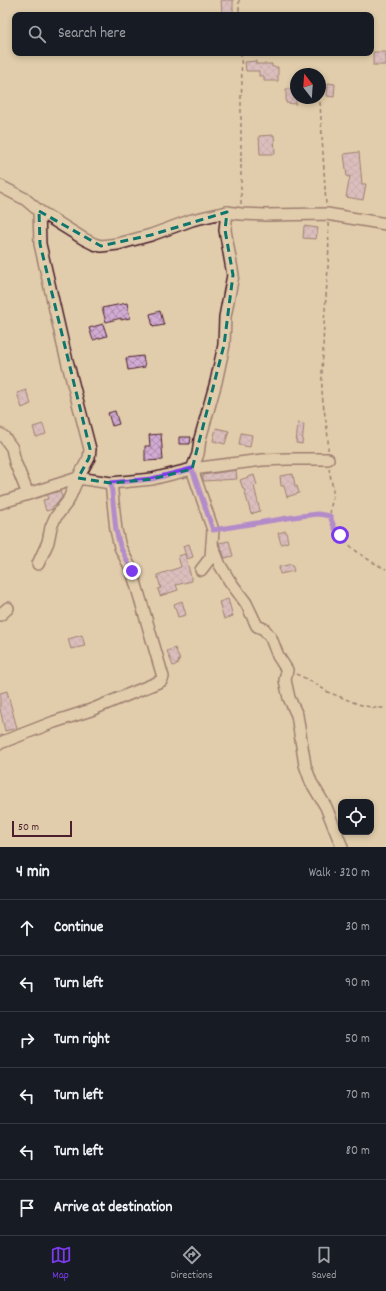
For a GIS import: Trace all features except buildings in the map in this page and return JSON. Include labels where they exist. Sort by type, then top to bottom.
[{"type":"street","points":[[0,186],[25,199],[39,211],[84,239],[101,246],[118,244],[151,236],[192,220],[227,212],[241,214],[327,214],[386,224]]},
{"type":"street","points":[[38,564],[48,542],[53,522],[68,501],[89,458],[90,449],[64,349],[40,244],[39,211]]},
{"type":"street","points":[[202,570],[211,557],[213,530],[192,469],[198,454],[200,439],[216,382],[224,345],[225,317],[233,275],[226,230],[227,212]]},
{"type":"street","points":[[0,434],[12,448],[15,462],[28,494]]},
{"type":"street","points":[[0,503],[78,478],[111,483],[152,479],[192,469],[262,460],[328,459]]},
{"type":"street","points":[[0,743],[123,697],[161,681],[163,677],[132,571],[120,546],[116,530],[111,483]]},
{"type":"street","points":[[212,545],[220,565],[246,603],[257,626],[264,629],[271,638],[278,656],[287,670],[285,680],[289,698],[297,715],[305,765],[311,782],[326,807],[342,847]]},
{"type":"path","points":[[239,0],[240,12]]},
{"type":"path","points":[[241,56],[241,214]]},
{"type":"path","points":[[320,104],[329,243],[322,371],[323,402],[327,421],[328,459],[333,496],[330,506],[330,516],[334,527],[340,535],[372,562],[386,569]]},
{"type":"path","points":[[213,530],[300,516],[318,514],[330,516]]},
{"type":"path","points":[[287,670],[309,680],[328,692],[358,704],[374,708],[386,708]]},
{"type":"highlighted area","points":[[39,211],[101,246],[151,235],[227,212],[225,230],[233,275],[224,345],[192,469],[152,479],[111,483],[78,478],[89,458],[90,449],[40,244]]},
{"type":"route","points":[[132,571],[120,546],[116,530],[111,483],[152,479],[192,469],[213,530],[318,514],[330,516],[334,527],[340,535]]}]
